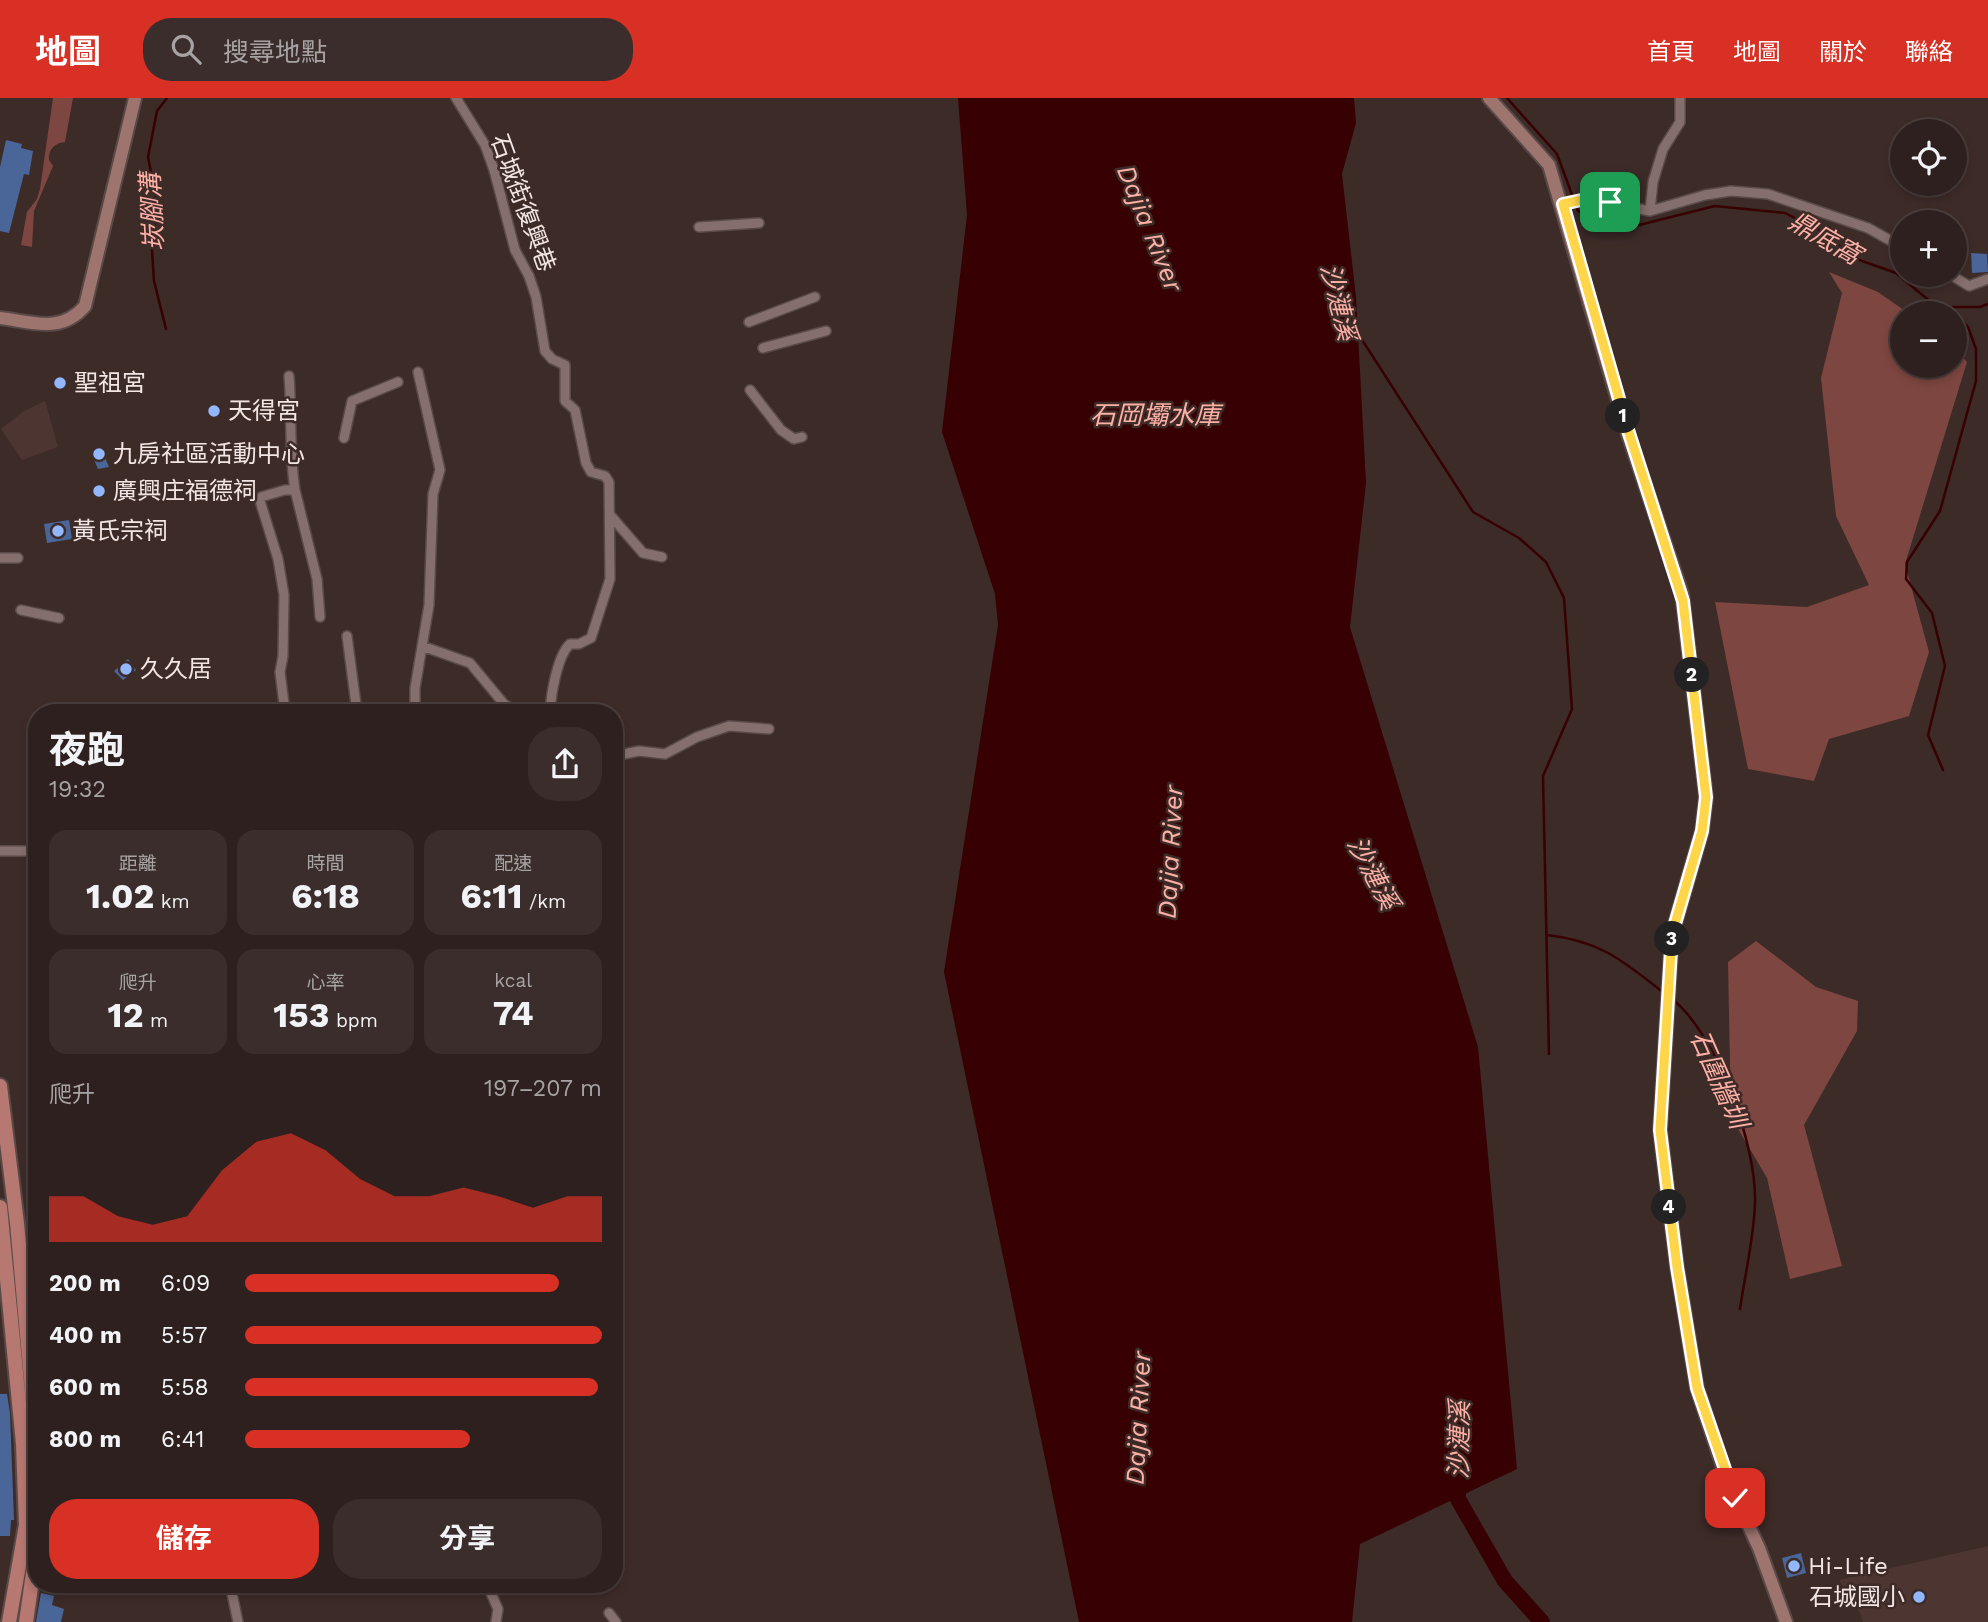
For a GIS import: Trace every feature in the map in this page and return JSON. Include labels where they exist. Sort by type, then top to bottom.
[{"type":"main road","points":[[0,1086],[17,1223],[28,1345]]},
{"type":"main road","points":[[0,1207],[23,1444],[26,1525],[9,1622]]},
{"type":"main road","points":[[26,1622],[30,1593]]},
{"type":"street","points":[[0,318],[58,323],[74,318],[85,306],[135,98]]},
{"type":"street","name":"石城街復興巷","points":[[456,98],[485,145],[515,250],[536,296],[547,356],[565,365],[564,394],[576,416],[588,468],[596,475],[608,478],[610,515]]},
{"type":"street","points":[[1490,98],[1549,164],[1566,204],[1628,430],[1683,601],[1706,797],[1702,831],[1672,934],[1660,1130],[1677,1267],[1697,1388],[1727,1479],[1759,1548],[1786,1622]]},
{"type":"street","points":[[1650,212],[1653,182],[1663,149],[1680,122],[1680,98]]},
{"type":"street","points":[[1566,204],[1580,200],[1610,202],[1650,212],[1705,195],[1731,191],[1768,194],[1868,228],[1890,240]]},
{"type":"street","points":[[699,227],[759,223]]},
{"type":"street","points":[[1967,285],[1988,279]]},
{"type":"street","points":[[749,322],[815,297]]},
{"type":"street","points":[[763,348],[826,331]]},
{"type":"street","points":[[415,704],[415,688],[429,605],[433,494],[440,470],[418,372]]},
{"type":"street","points":[[289,376],[293,416],[291,469],[317,579],[320,617]]},
{"type":"street","points":[[344,438],[352,401],[398,382]]},
{"type":"street","points":[[750,390],[781,430],[794,439],[802,437]]},
{"type":"street","points":[[284,704],[280,672],[283,656],[284,595],[278,559],[260,501],[261,497],[295,490]]},
{"type":"street","points":[[610,515],[643,553],[662,557]]},
{"type":"street","points":[[552,704],[563,652],[570,644],[579,645],[591,638],[598,619],[610,579],[610,515]]},
{"type":"street","points":[[0,558],[18,558]]},
{"type":"street","points":[[21,610],[60,618]]},
{"type":"street","points":[[347,636],[356,704]]},
{"type":"street","points":[[422,646],[470,663],[504,704]]},
{"type":"street","points":[[623,754],[639,751],[665,754],[697,737],[729,726],[769,729]]},
{"type":"street","points":[[0,851],[28,851]]},
{"type":"street","points":[[232,1593],[238,1622]]},
{"type":"street","points":[[491,1593],[498,1609],[496,1622]]},
{"type":"street","points":[[609,1613],[616,1622]]},
{"type":"shaded area","points":[[53,98],[73,98],[65,142],[55,145],[51,150],[49,160],[53,166],[34,211],[32,247],[21,245],[27,212],[37,199],[40,189]]},
{"type":"shaded area","points":[[1829,272],[1878,292],[1891,301],[1890,378],[1962,378],[1905,564],[1929,652],[1909,716],[1829,739],[1814,781],[1748,769],[1715,602],[1807,607],[1869,585],[1836,516],[1821,378],[1842,293]]},
{"type":"shaded area","points":[[45,401],[58,447],[22,460],[1,429],[24,411]]},
{"type":"shaded area","points":[[1756,941],[1816,987],[1858,1001],[1857,1031],[1804,1125],[1842,1266],[1790,1279],[1767,1178],[1731,1117],[1728,962]]},
{"type":"shaded area","name":"石城國小","points":[[1988,1546],[1988,1622],[1863,1622],[1839,1580]]},
{"type":"water","points":[[958,98],[1354,98],[1356,123],[1342,174],[1356,297],[1366,483],[1350,627],[1478,1047],[1517,1469],[1360,1544],[1352,1622],[1079,1622],[944,972],[998,625],[995,594],[942,432],[967,215]]},
{"type":"building","points":[[6,140],[22,144],[21,148],[33,151],[29,175],[24,174],[9,233],[0,231],[0,167]]},
{"type":"building","points":[[1971,253],[1987,254],[1988,272],[1972,273]]},
{"type":"building","name":"九房社區活動中心","points":[[100,446],[109,467],[98,469],[93,451]]},
{"type":"building","name":"黃氏宗祠","points":[[69,520],[72,539],[47,543],[44,524]]},
{"type":"building","name":"久久居","points":[[128,659],[136,670],[123,680],[114,671]]},
{"type":"building","points":[[0,1394],[7,1394],[10,1413],[14,1520],[11,1520],[10,1536],[0,1536]]},
{"type":"building","name":"Hi-Life","points":[[1801,1553],[1806,1573],[1787,1578],[1782,1558]]},
{"type":"building","points":[[41,1593],[54,1596],[52,1605],[64,1609],[61,1622],[36,1622]]},
{"type":"waterway","name":"崁腳溝","points":[[166,329],[154,281],[152,250],[157,203],[148,157],[157,111],[167,98]]},
{"type":"waterway","name":"鼎底窩","points":[[1507,98],[1557,154],[1578,211],[1631,227],[1715,206],[1785,213],[1831,236],[1848,256],[1896,273],[1937,307],[1980,307],[1988,304]]},
{"type":"waterway","points":[[1943,770],[1928,735],[1945,666],[1932,613],[1906,579],[1907,562],[1940,511],[1976,381],[1976,349],[1967,326]]},
{"type":"waterway","points":[[1357,332],[1473,512],[1519,538],[1546,562],[1564,598],[1572,709],[1543,776],[1549,1054]]},
{"type":"waterway","name":"石圍牆圳","points":[[1547,935],[1582,942],[1610,954],[1664,993]]},
{"type":"waterway","name":"石圍牆圳","points":[[1672,999],[1689,1015],[1719,1064],[1749,1152],[1755,1203],[1740,1309]]},
{"type":"waterway","name":"沙漣溪","points":[[1458,1477],[1458,1499],[1505,1581],[1542,1622]]},
{"type":"place","name":"聖祖宮","points":[[60,383]]},
{"type":"place","name":"天得宮","points":[[214,411]]},
{"type":"place","name":"九房社區活動中心","points":[[99,454]]},
{"type":"place","name":"廣興庄福德祠","points":[[99,491]]},
{"type":"place","name":"黃氏宗祠","points":[[58,531]]},
{"type":"place","name":"久久居","points":[[126,669]]},
{"type":"place","name":"Hi-Life","points":[[1794,1566]]},
{"type":"place","name":"石城國小","points":[[1919,1597]]},
{"type":"route","points":[[1610,202],[1586,199],[1563,204],[1628,430],[1683,601],[1706,797],[1702,831],[1675,915],[1672,934],[1660,1130],[1677,1267],[1697,1388],[1735,1498]]},
{"type":"water label","name":"Dajia River","points":[[1150,228]]},
{"type":"water label","name":"石岡壩水庫","points":[[1155,415]]},
{"type":"water label","name":"Dajia River","points":[[1170,852]]},
{"type":"water label","name":"Dajia River","points":[[1138,1418]]}]
